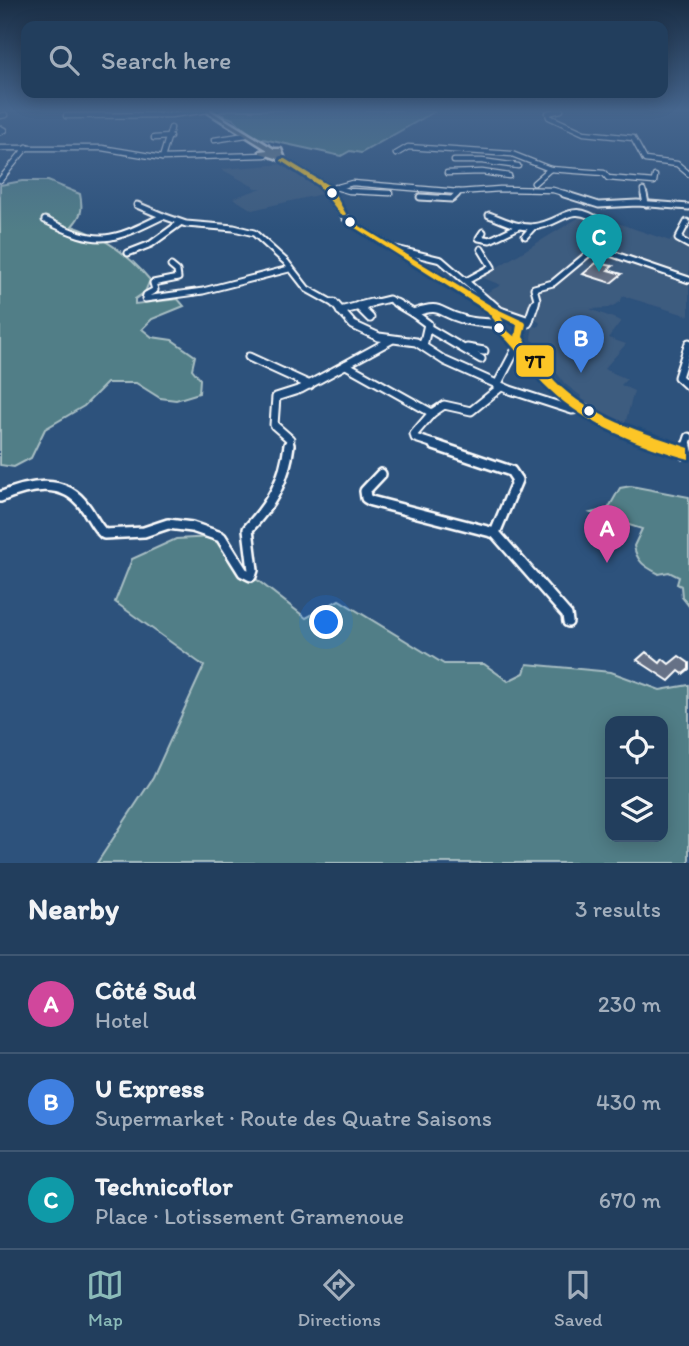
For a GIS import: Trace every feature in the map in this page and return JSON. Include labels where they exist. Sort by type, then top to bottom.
[{"type":"main road","points":[[260,150],[262,153],[277,155]]},
{"type":"main road","points":[[270,150],[326,188],[348,221],[490,309],[520,324]]},
{"type":"main road","points":[[490,309],[500,325],[522,347],[546,382],[576,407],[608,424],[687,453]]},
{"type":"main road","points":[[500,325],[520,324]]},
{"type":"main road","points":[[500,325],[520,324]]},
{"type":"main road","points":[[520,324],[519,337],[545,375],[576,407]]},
{"type":"street","points":[[0,180],[24,150]]},
{"type":"street","points":[[116,150],[162,158],[262,153]]},
{"type":"street","points":[[162,158],[165,150]]},
{"type":"street","points":[[396,154],[402,150]]},
{"type":"street","points":[[507,150],[550,169],[604,173],[608,178],[654,182],[655,176]]},
{"type":"street","points":[[640,150],[645,160],[677,164],[689,174]]},
{"type":"street","points":[[520,157],[533,153]]},
{"type":"street","points":[[454,160],[518,166]]},
{"type":"street","points":[[491,189],[491,186],[502,183],[518,166],[530,160]]},
{"type":"street","points":[[534,183],[550,169]]},
{"type":"street","points":[[447,173],[482,172],[509,176]]},
{"type":"street","points":[[326,188],[356,183],[459,192],[491,189],[558,191],[603,205],[689,207]]},
{"type":"street","points":[[338,187],[349,191],[390,193]]},
{"type":"street","points":[[643,190],[646,204]]},
{"type":"street","points":[[421,197],[454,199],[459,192]]},
{"type":"street","points":[[582,213],[586,201]]},
{"type":"street","points":[[137,205],[180,223],[234,228],[254,233],[286,262],[307,289],[334,303],[353,325],[391,340],[409,340],[445,361],[499,386],[576,407]]},
{"type":"street","points":[[391,248],[442,260],[468,280],[500,311],[520,324],[537,299],[534,288],[553,283],[605,240],[593,237],[601,233],[603,223],[582,213],[566,211],[533,228],[525,236]]},
{"type":"street","points":[[489,215],[533,228]]},
{"type":"street","points":[[45,220],[65,230],[105,242],[126,235],[163,216]]},
{"type":"street","points":[[687,222],[678,239],[689,246]]},
{"type":"street","points":[[128,253],[151,244],[180,223]]},
{"type":"street","points":[[483,232],[479,238],[488,240],[521,225]]},
{"type":"street","points":[[598,248],[689,280]]},
{"type":"street","points":[[468,280],[492,267],[481,249]]},
{"type":"street","points":[[171,266],[177,271],[178,278],[153,283],[155,290],[146,295],[145,299],[203,291],[289,269]]},
{"type":"street","points":[[340,311],[389,299],[425,321],[428,328],[461,347],[482,355]]},
{"type":"street","points":[[358,306],[370,318]]},
{"type":"street","points":[[413,313],[438,306],[461,319],[500,325]]},
{"type":"street","points":[[423,346],[428,328]]},
{"type":"street","points":[[0,497],[42,485],[56,486],[82,503],[93,526],[104,534],[144,531],[168,524],[216,534],[243,572],[251,576],[253,570],[248,528],[270,505],[287,466],[289,439],[274,425],[275,399],[279,395],[310,385],[391,340]]},
{"type":"street","points":[[689,343],[678,377],[689,387]]},
{"type":"street","points":[[495,533],[517,480],[516,475],[415,438],[414,434],[432,413],[444,405],[471,411],[499,386],[516,349],[522,347]]},
{"type":"street","points":[[249,357],[310,385]]},
{"type":"street","points":[[346,365],[432,413]]},
{"type":"street","points":[[687,453],[689,437]]},
{"type":"street","points":[[381,474],[365,491],[366,498],[419,516],[445,519],[495,533],[500,543],[568,615],[568,622]]},
{"type":"shaded area","points":[[285,164],[326,193],[252,210],[233,198],[262,188],[256,188],[221,169]]},
{"type":"shaded area","points":[[583,215],[594,215],[670,241],[683,221],[689,222],[689,316],[623,296],[620,302],[609,308],[590,309],[621,321],[608,338],[626,344],[604,369],[627,379],[621,385],[634,391],[625,424],[580,398],[581,396],[565,384],[531,338],[533,326],[538,327],[540,323],[535,318],[509,312],[484,294],[501,285],[481,277]]},
{"type":"green space","points":[[315,150],[366,150],[361,153],[350,151],[341,156]]},
{"type":"green space","points":[[22,181],[48,181],[80,194],[81,211],[72,226],[115,247],[150,280],[145,292],[135,299],[135,304],[178,299],[184,306],[152,319],[142,329],[152,337],[172,340],[195,356],[192,369],[200,379],[199,393],[176,400],[160,398],[136,383],[107,383],[84,406],[45,429],[31,458],[14,467],[0,465],[0,185]]},
{"type":"green space","points":[[631,486],[689,497],[689,606],[682,597],[681,586],[677,584],[679,577],[669,572],[659,574],[646,567],[637,557],[634,546],[642,529],[591,513],[608,509],[620,488]]},
{"type":"green space","points":[[213,537],[247,572],[306,618],[339,600],[444,664],[484,664],[508,681],[524,673],[527,664],[611,672],[660,690],[689,685],[689,863],[97,863],[153,778],[204,666],[115,602],[132,559],[176,539]]},
{"type":"building","points":[[596,263],[613,266],[608,270],[622,274],[611,283],[583,274]]},
{"type":"building","points":[[646,652],[660,663],[663,659],[669,664],[679,656],[689,663],[689,669],[683,674],[679,671],[669,681],[637,660]]},
{"type":"transit line","name":"7T","points":[[283,160],[329,188],[343,214]]},
{"type":"transit line","name":"7T","points":[[283,160],[320,184],[343,214]]},
{"type":"transit line","name":"7T","points":[[348,221],[490,309]]},
{"type":"transit line","name":"7T","points":[[490,309],[522,324],[519,337],[528,351],[552,383],[572,401],[620,427],[689,452]]},
{"type":"transit line","name":"7T","points":[[490,309],[499,321],[499,328],[546,381],[568,400],[618,429],[689,456]]},
{"type":"place","name":"Technicoflor","points":[[599,272]]},
{"type":"place","name":"U Express","points":[[581,373]]},
{"type":"place","name":"Côté Sud","points":[[607,563]]}]
